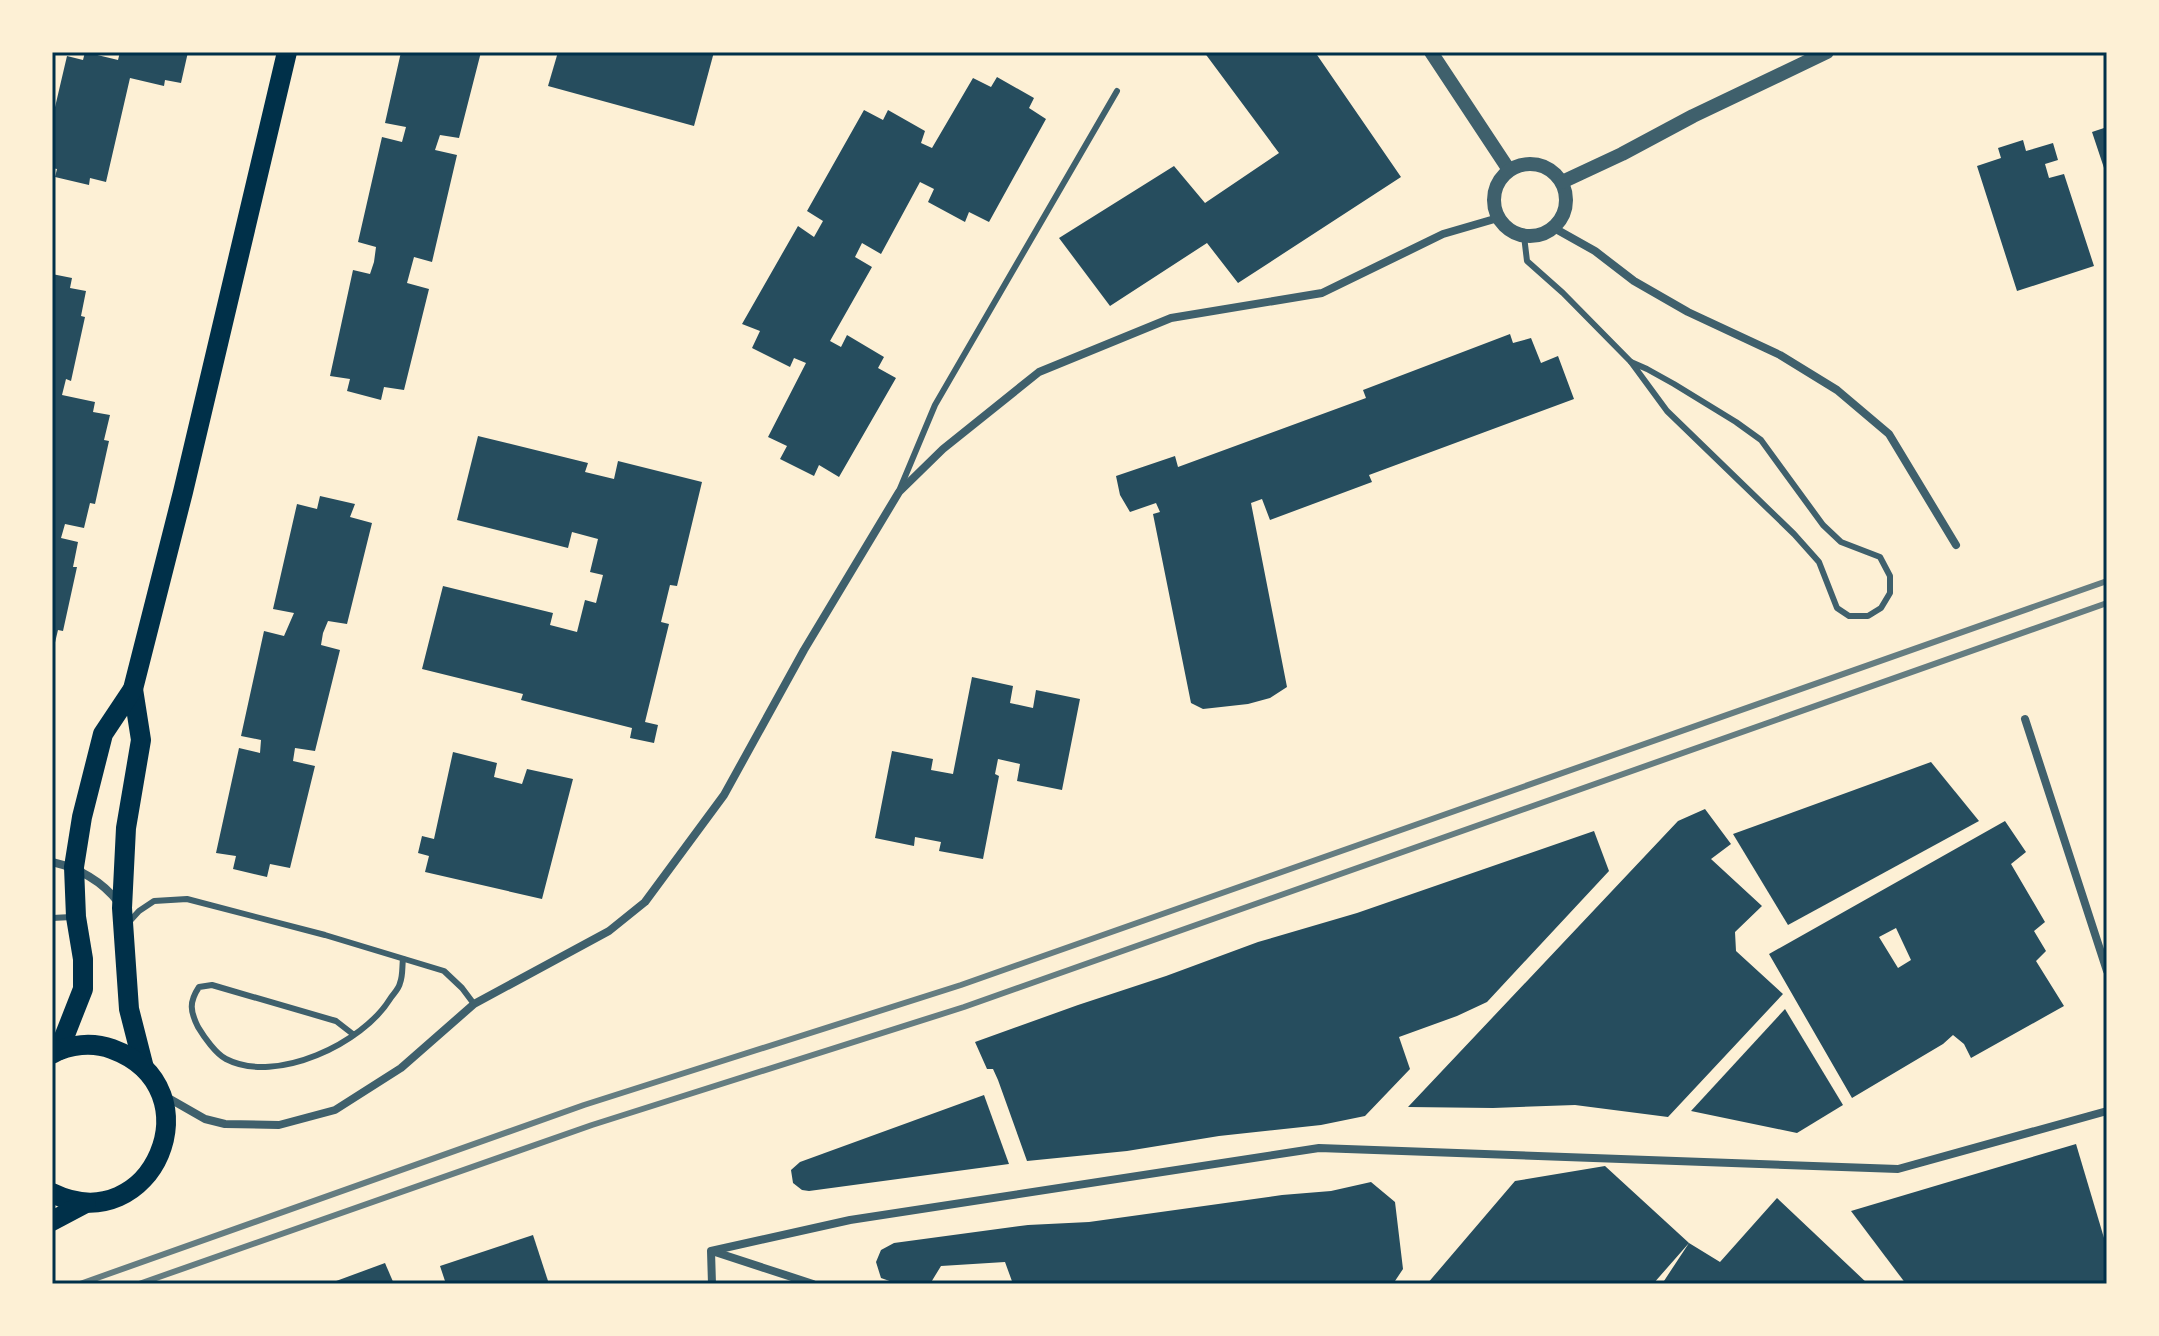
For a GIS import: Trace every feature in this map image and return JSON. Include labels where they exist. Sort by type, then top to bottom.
[{"type":"main road","points":[[56,1052],[83,989],[74,867],[82,817],[103,734],[133,689],[287,52]]},
{"type":"main road","points":[[52,1193],[86,1203],[106,1201],[124,1194],[153,1169],[166,1132],[166,1113],[161,1094],[144,1068],[129,1009],[123,918],[126,828],[141,740],[133,689]]},
{"type":"main road","points":[[56,1052],[82,1045],[104,1046],[126,1054],[144,1068]]},
{"type":"main road","points":[[52,1221],[86,1203]]},
{"type":"street","points":[[1431,52],[1509,170]]},
{"type":"street","points":[[1562,182],[1827,52]]},
{"type":"street","points":[[1523,164],[1538,164],[1562,182],[1566,206],[1554,228],[1540,235],[1524,236],[1509,230],[1498,218],[1493,197],[1501,178],[1509,170],[1523,164]]},
{"type":"street","points":[[161,1094],[205,1119],[225,1124],[279,1125],[335,1110],[401,1068],[474,1004],[609,931],[645,902],[724,795],[804,650],[899,492],[943,449],[1039,372],[1171,318],[1322,293],[1443,234],[1498,218]]},
{"type":"street","points":[[1554,228],[1595,251],[1634,281],[1688,312],[1780,355],[1837,390],[1889,434],[1956,545]]},
{"type":"street","points":[[2025,719],[2107,971]]},
{"type":"street","points":[[52,862],[74,867],[100,883],[123,918]]},
{"type":"street","points":[[711,1251],[850,1220],[1319,1148],[1898,1169],[2107,1111]]},
{"type":"street","points":[[711,1251],[712,1284]]},
{"type":"street","points":[[711,1251],[813,1284]]},
{"type":"lane","points":[[895,499],[935,405],[1117,91]]},
{"type":"lane","points":[[1524,236],[1527,261],[1631,362],[1667,411],[1819,562],[1837,608],[1849,616],[1868,616],[1881,608],[1890,593],[1890,576],[1880,557],[1841,542],[1823,525],[1761,440],[1674,384],[1631,362]]},
{"type":"lane","points":[[123,918],[154,901],[187,899],[325,935],[444,971],[474,1004]]},
{"type":"lane","points":[[52,918],[76,917]]},
{"type":"lane","points":[[354,1035],[336,1021],[212,985],[199,987],[192,997],[191,1012],[203,1036],[225,1059],[255,1067],[288,1064],[324,1052],[354,1035],[369,1024],[386,1006],[400,984],[403,959]]},
{"type":"building","points":[[85,52],[118,60],[120,52],[188,52],[181,83],[165,80],[164,86],[130,78],[106,182],[90,178],[89,185],[55,177],[57,169],[52,168],[52,120],[67,56],[83,60]]},
{"type":"building","points":[[401,52],[481,52],[459,138],[440,135],[435,150],[457,155],[432,262],[414,257],[407,283],[429,289],[404,390],[384,387],[381,400],[347,391],[350,379],[330,376],[353,270],[370,274],[374,262],[376,247],[358,242],[382,137],[402,142],[406,127],[385,123]]},
{"type":"building","points":[[558,52],[714,52],[694,126],[548,86]]},
{"type":"building","points":[[1204,52],[1315,52],[1401,177],[1238,283],[1207,243],[1110,306],[1059,238],[1174,166],[1205,203],[1279,153]]},
{"type":"building","points":[[997,77],[1034,98],[1029,108],[1046,119],[989,222],[969,212],[965,222],[928,202],[934,189],[920,182],[881,254],[862,243],[855,257],[872,267],[830,341],[841,347],[847,335],[884,357],[878,368],[896,378],[839,477],[819,465],[814,476],[780,459],[787,446],[768,437],[806,363],[794,358],[790,367],[752,348],[760,331],[742,324],[798,226],[814,237],[823,221],[807,211],[864,110],[883,120],[888,110],[925,131],[921,143],[932,148],[973,78],[991,87]]},
{"type":"building","points":[[2107,127],[2107,174],[2106,174],[2092,132]]},
{"type":"building","points":[[2023,140],[2026,151],[2053,143],[2058,160],[2045,164],[2049,178],[2064,174],[2094,266],[2017,291],[1977,166],[2001,158],[1998,148]]},
{"type":"building","points":[[52,274],[72,278],[70,288],[86,291],[81,316],[85,317],[71,381],[66,379],[62,395],[95,402],[93,412],[110,415],[104,440],[109,441],[95,504],[90,503],[84,528],[65,524],[61,538],[78,542],[73,567],[77,567],[63,631],[58,630],[53,651]]},
{"type":"building","points":[[1510,334],[1513,343],[1531,338],[1541,363],[1558,356],[1574,399],[1369,475],[1372,482],[1270,520],[1262,499],[1251,503],[1287,687],[1270,698],[1248,704],[1203,709],[1191,703],[1153,514],[1160,512],[1156,503],[1130,512],[1120,495],[1116,476],[1175,456],[1178,467],[1366,398],[1363,390]]},
{"type":"building","points":[[478,436],[588,463],[585,472],[614,479],[618,461],[702,482],[677,586],[670,585],[661,622],[669,624],[645,722],[658,725],[654,743],[630,738],[632,728],[521,700],[523,694],[422,669],[443,586],[553,613],[550,625],[577,632],[585,600],[596,603],[603,575],[590,572],[598,539],[572,532],[568,548],[457,520]]},
{"type":"building","points":[[320,496],[355,504],[350,517],[372,523],[347,624],[328,621],[323,633],[321,645],[340,650],[315,751],[295,748],[293,761],[315,766],[290,868],[270,864],[267,877],[233,869],[236,856],[216,853],[239,748],[260,753],[261,740],[241,736],[264,631],[284,636],[294,613],[273,609],[297,504],[317,509]]},
{"type":"building","points":[[972,677],[1013,686],[1010,703],[1033,708],[1036,690],[1080,699],[1062,790],[1017,781],[1020,764],[998,759],[995,774],[999,776],[983,859],[939,851],[941,842],[915,837],[914,846],[875,838],[892,751],[933,759],[931,770],[953,774]]},
{"type":"building","points":[[453,752],[497,763],[494,777],[522,784],[527,769],[573,779],[542,899],[425,872],[429,856],[418,853],[422,836],[434,839]]},
{"type":"building","points":[[1931,762],[1979,821],[1788,925],[1733,834]]},
{"type":"building","points":[[1705,809],[1731,844],[1711,859],[1762,906],[1735,932],[1736,951],[1783,994],[1668,1117],[1575,1105],[1408,1107],[1678,821]]},
{"type":"building","points":[[2005,821],[2026,852],[2011,864],[2045,922],[2034,931],[2046,951],[2036,961],[2064,1006],[1971,1058],[1964,1044],[1953,1035],[1852,1098],[1769,954]],"holes":[[[1896,928],[1911,960],[1898,968],[1879,937]]]},
{"type":"building","points":[[1594,831],[1609,871],[1487,1002],[1399,1037],[1410,1069],[1365,1116],[1321,1125],[1219,1136],[1127,1151],[1027,1161],[998,1080],[993,1069],[987,1069],[975,1042],[1258,942],[1357,913]]},
{"type":"building","points":[[1785,1009],[1843,1105],[1797,1133],[1691,1111]]},
{"type":"building","points":[[984,1095],[1009,1164],[809,1191],[793,1183],[791,1170],[800,1162]]},
{"type":"building","points":[[2076,1144],[2107,1248],[2107,1284],[1906,1284],[1851,1211]]},
{"type":"building","points":[[1605,1166],[1689,1243],[1653,1284],[1427,1284],[1515,1181]]},
{"type":"building","points":[[1371,1182],[1395,1202],[1403,1269],[1393,1284],[1013,1284],[1005,1262],[941,1266],[930,1284],[898,1284],[881,1278],[876,1262],[881,1250],[894,1243],[1028,1225],[1089,1222],[1331,1191]]},
{"type":"building","points":[[1777,1198],[1868,1284],[1662,1284],[1689,1243],[1720,1262]]},
{"type":"building","points":[[533,1235],[549,1284],[446,1284],[440,1266]]},
{"type":"building","points":[[385,1263],[394,1284],[328,1284]]},
{"type":"railway","points":[[80,1284],[584,1105],[961,985],[2107,581]]},
{"type":"railway","points":[[139,1284],[592,1125],[964,1007],[2107,603]]}]
